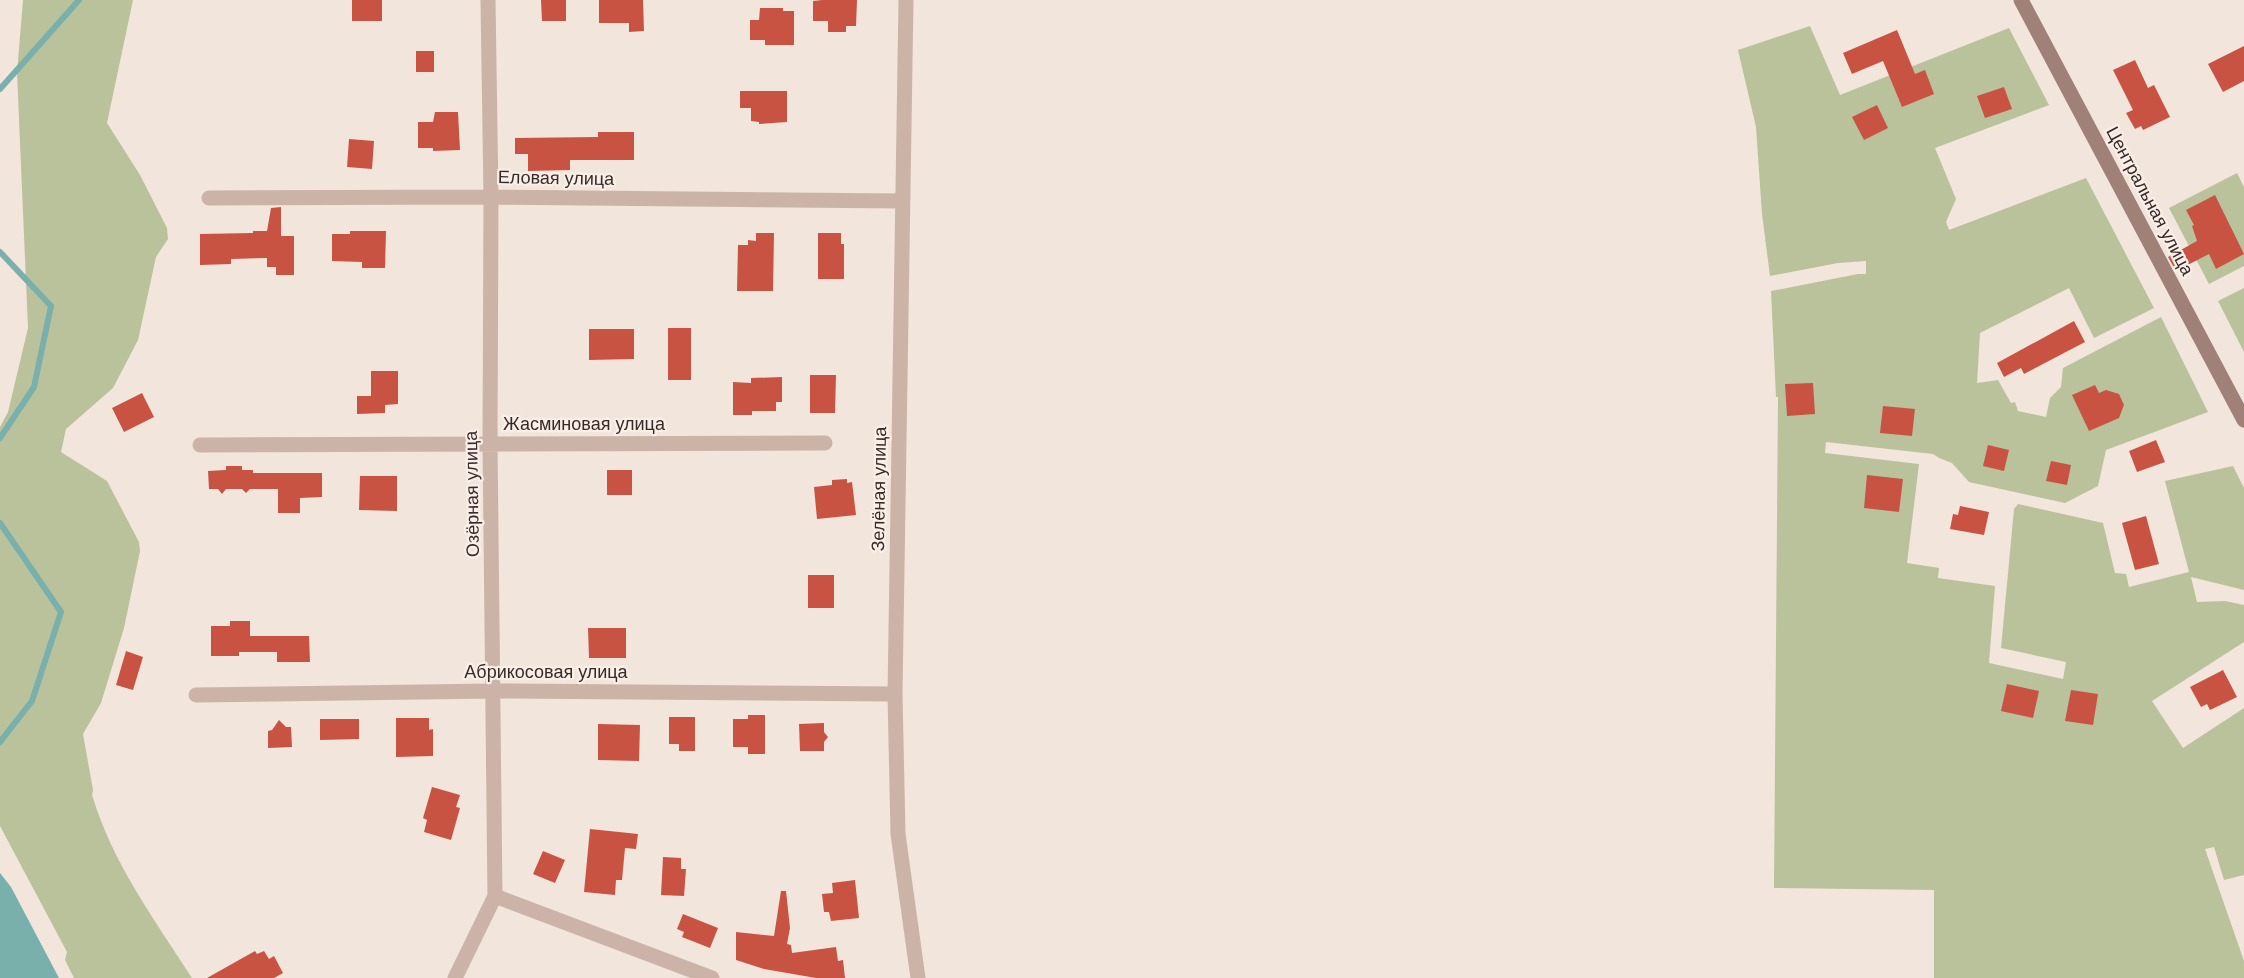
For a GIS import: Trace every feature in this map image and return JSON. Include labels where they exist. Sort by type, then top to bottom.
[{"type":"main road","name":"Центральная улица","points":[[2021,0],[2244,420]]},
{"type":"street","name":"Озёрная улица","points":[[455,978],[495,896],[488,0]]},
{"type":"street","name":"Зелёная улица","points":[[906,0],[895,694],[898,834],[918,978]]},
{"type":"street","name":"Еловая улица","points":[[209,198],[491,197],[902,201]]},
{"type":"street","name":"Жасминовая улица","points":[[200,445],[825,443]]},
{"type":"street","name":"Абрикосовая улица","points":[[196,695],[494,691],[895,694]]},
{"type":"street","points":[[495,896],[712,978]]},
{"type":"green space","points":[[23,0],[133,0],[107,123],[140,175],[167,228],[168,239],[156,257],[138,340],[113,388],[66,429],[61,452],[107,481],[139,542],[140,551],[124,628],[101,703],[83,734],[92,795],[111,844],[149,912],[192,978],[74,978],[65,960],[67,952],[0,826],[0,427],[8,412],[28,328],[17,73]]},
{"type":"green space","points":[[1810,26],[1840,95],[2009,28],[2049,105],[1935,148],[1956,199],[1946,222],[1949,230],[2086,178],[2154,308],[2094,338],[2069,288],[1980,333],[1977,383],[1998,380],[2011,403],[2015,402],[2018,411],[2046,417],[2050,398],[2061,387],[2063,368],[2161,317],[2208,412],[2106,450],[2098,486],[2065,503],[1969,482],[1952,463],[1933,454],[1826,442],[1825,453],[1919,464],[1907,563],[1939,568],[1938,578],[1995,586],[1989,663],[2063,679],[2066,662],[2001,648],[2014,509],[2018,504],[2103,523],[2115,573],[2126,574],[2129,587],[2189,572],[2165,481],[2233,466],[2244,488],[2244,590],[2191,577],[2197,602],[2225,601],[2244,605],[2244,642],[2152,701],[2183,748],[2244,708],[2244,875],[2224,880],[2214,847],[2205,849],[2244,961],[2244,978],[1934,978],[1934,890],[1774,888],[1778,397],[1776,397],[1771,291],[1866,274],[1866,261],[1838,263],[1770,276],[1762,214],[1756,127],[1738,50]]},
{"type":"green space","points":[[2237,173],[2244,187],[2244,266],[2209,284],[2169,208]]},
{"type":"green space","points":[[2244,288],[2244,352],[2218,301]]},
{"type":"water","points":[[0,873],[11,887],[59,978],[0,978]]},
{"type":"building","points":[[352,0],[382,0],[382,21],[352,21]]},
{"type":"building","points":[[541,0],[566,0],[566,21],[542,21]]},
{"type":"building","points":[[599,0],[643,0],[644,31],[629,32],[629,23],[599,23]]},
{"type":"building","points":[[857,0],[856,26],[846,26],[846,32],[828,32],[828,21],[813,21],[813,1]]},
{"type":"building","points":[[760,8],[783,8],[783,11],[794,11],[794,45],[765,45],[765,40],[750,40],[750,20],[759,20]]},
{"type":"building","points":[[1897,30],[1915,74],[1925,70],[1934,94],[1902,107],[1883,61],[1852,74],[1843,53]]},
{"type":"building","points":[[2244,46],[2244,81],[2223,92],[2208,64]]},
{"type":"building","points":[[416,51],[434,51],[434,72],[416,72]]},
{"type":"building","points":[[2135,60],[2148,88],[2154,85],[2170,117],[2143,130],[2141,126],[2135,129],[2126,113],[2133,110],[2113,70]]},
{"type":"building","points":[[2004,87],[2012,109],[1985,118],[1977,96]]},
{"type":"building","points":[[740,91],[787,91],[787,122],[759,124],[759,122],[751,121],[751,108],[740,108]]},
{"type":"building","points":[[1877,105],[1888,128],[1864,140],[1852,117]]},
{"type":"building","points":[[435,112],[458,112],[460,150],[433,151],[433,148],[418,148],[418,122],[433,122]]},
{"type":"building","points":[[598,132],[634,132],[634,160],[570,160],[570,170],[528,171],[528,154],[515,154],[515,138],[598,137]]},
{"type":"building","points":[[349,139],[374,141],[372,169],[347,167]]},
{"type":"building","points":[[2215,195],[2244,254],[2216,269],[2209,254],[2176,271],[2168,257],[2197,241],[2192,226],[2194,225],[2186,210]]},
{"type":"building","points":[[281,207],[281,236],[294,236],[294,275],[276,275],[276,267],[267,267],[267,258],[231,259],[231,264],[200,265],[200,234],[267,231],[271,208]]},
{"type":"building","points":[[350,231],[386,231],[385,268],[362,268],[362,262],[332,261],[332,234],[350,234]]},
{"type":"building","points":[[756,233],[774,233],[773,291],[737,291],[738,245],[748,245],[748,240],[756,241]]},
{"type":"building","points":[[818,233],[841,233],[841,244],[844,244],[844,279],[818,279]]},
{"type":"building","points":[[2074,321],[2085,342],[2024,374],[2021,368],[2004,377],[1997,363]]},
{"type":"building","points":[[668,328],[691,328],[691,380],[668,380]]},
{"type":"building","points":[[589,329],[634,329],[634,359],[589,360]]},
{"type":"building","points":[[371,371],[398,371],[398,404],[385,405],[385,413],[357,414],[357,396],[371,396]]},
{"type":"building","points":[[810,375],[836,375],[835,413],[810,413]]},
{"type":"building","points":[[782,377],[782,402],[776,402],[776,411],[752,411],[752,415],[733,415],[733,382],[751,383],[751,378]]},
{"type":"building","points":[[1813,383],[1815,414],[1787,416],[1785,384]]},
{"type":"building","points":[[2095,385],[2099,393],[2106,390],[2119,394],[2124,405],[2119,418],[2089,431],[2072,395]]},
{"type":"building","points":[[142,393],[154,417],[124,432],[112,408]]},
{"type":"building","points":[[1883,406],[1915,409],[1912,436],[1880,433]]},
{"type":"building","points":[[2156,440],[2165,462],[2137,472],[2129,451]]},
{"type":"building","points":[[1988,445],[2009,450],[2004,471],[1983,466]]},
{"type":"building","points":[[2051,461],[2071,465],[2067,485],[2046,481]]},
{"type":"building","points":[[226,466],[242,466],[242,470],[253,470],[253,473],[322,473],[322,497],[300,498],[300,513],[278,513],[278,489],[250,489],[246,493],[242,489],[226,489],[222,494],[218,489],[209,489],[208,471],[226,470]]},
{"type":"building","points":[[607,470],[632,470],[632,495],[607,495]]},
{"type":"building","points":[[1867,475],[1903,479],[1899,512],[1864,508]]},
{"type":"building","points":[[360,476],[397,476],[397,511],[359,510]]},
{"type":"building","points":[[847,479],[847,483],[852,482],[856,515],[817,519],[814,487],[832,485],[832,480]]},
{"type":"building","points":[[1960,506],[1989,512],[1984,535],[1950,529],[1953,514],[1958,515]]},
{"type":"building","points":[[2146,516],[2159,564],[2135,570],[2122,523]]},
{"type":"building","points":[[808,575],[834,575],[834,608],[808,608]]},
{"type":"building","points":[[230,621],[250,621],[250,636],[309,636],[310,662],[277,662],[277,652],[239,652],[239,656],[211,656],[211,626],[230,626]]},
{"type":"building","points":[[588,628],[626,628],[626,658],[589,658]]},
{"type":"building","points":[[126,651],[143,657],[133,690],[116,685]]},
{"type":"building","points":[[2223,670],[2237,697],[2210,710],[2207,704],[2201,707],[2190,687]]},
{"type":"building","points":[[2007,684],[2039,691],[2033,718],[2001,711]]},
{"type":"building","points":[[2071,690],[2098,694],[2093,725],[2065,721]]},
{"type":"building","points":[[748,715],[765,715],[765,754],[748,754],[748,747],[733,747],[733,719],[748,719]]},
{"type":"building","points":[[669,717],[695,717],[695,751],[679,751],[679,744],[669,744]]},
{"type":"building","points":[[396,718],[429,718],[429,730],[433,729],[433,756],[396,757]]},
{"type":"building","points":[[320,719],[359,719],[359,739],[320,740]]},
{"type":"building","points":[[279,720],[286,727],[291,727],[292,747],[268,748],[268,731],[272,730]]},
{"type":"building","points":[[824,723],[824,732],[828,737],[824,742],[824,751],[800,751],[799,724]]},
{"type":"building","points":[[598,724],[640,725],[639,761],[598,760]]},
{"type":"building","points":[[432,787],[460,795],[456,807],[460,808],[451,840],[424,832],[427,820],[423,818]]},
{"type":"building","points":[[590,829],[638,834],[636,849],[625,848],[622,880],[616,880],[615,895],[584,892]]},
{"type":"building","points":[[543,851],[565,860],[555,883],[533,874]]},
{"type":"building","points":[[663,857],[681,858],[681,869],[686,869],[684,896],[661,895]]},
{"type":"building","points":[[855,880],[859,918],[831,921],[829,912],[824,912],[822,894],[833,893],[832,883]]},
{"type":"building","points":[[781,891],[786,891],[790,928],[787,944],[791,945],[792,953],[836,947],[838,961],[843,960],[845,978],[816,978],[764,969],[736,960],[736,932],[774,936]]},
{"type":"building","points":[[683,914],[718,928],[710,948],[682,937],[684,932],[677,929]]},
{"type":"building","points":[[255,951],[257,954],[264,951],[269,959],[274,956],[283,973],[274,978],[207,978]]},
{"type":"waterway","points":[[0,89],[79,0]]},
{"type":"waterway","points":[[0,252],[51,306],[34,387],[0,438]]},
{"type":"waterway","points":[[0,523],[61,612],[32,701],[0,742]]}]
